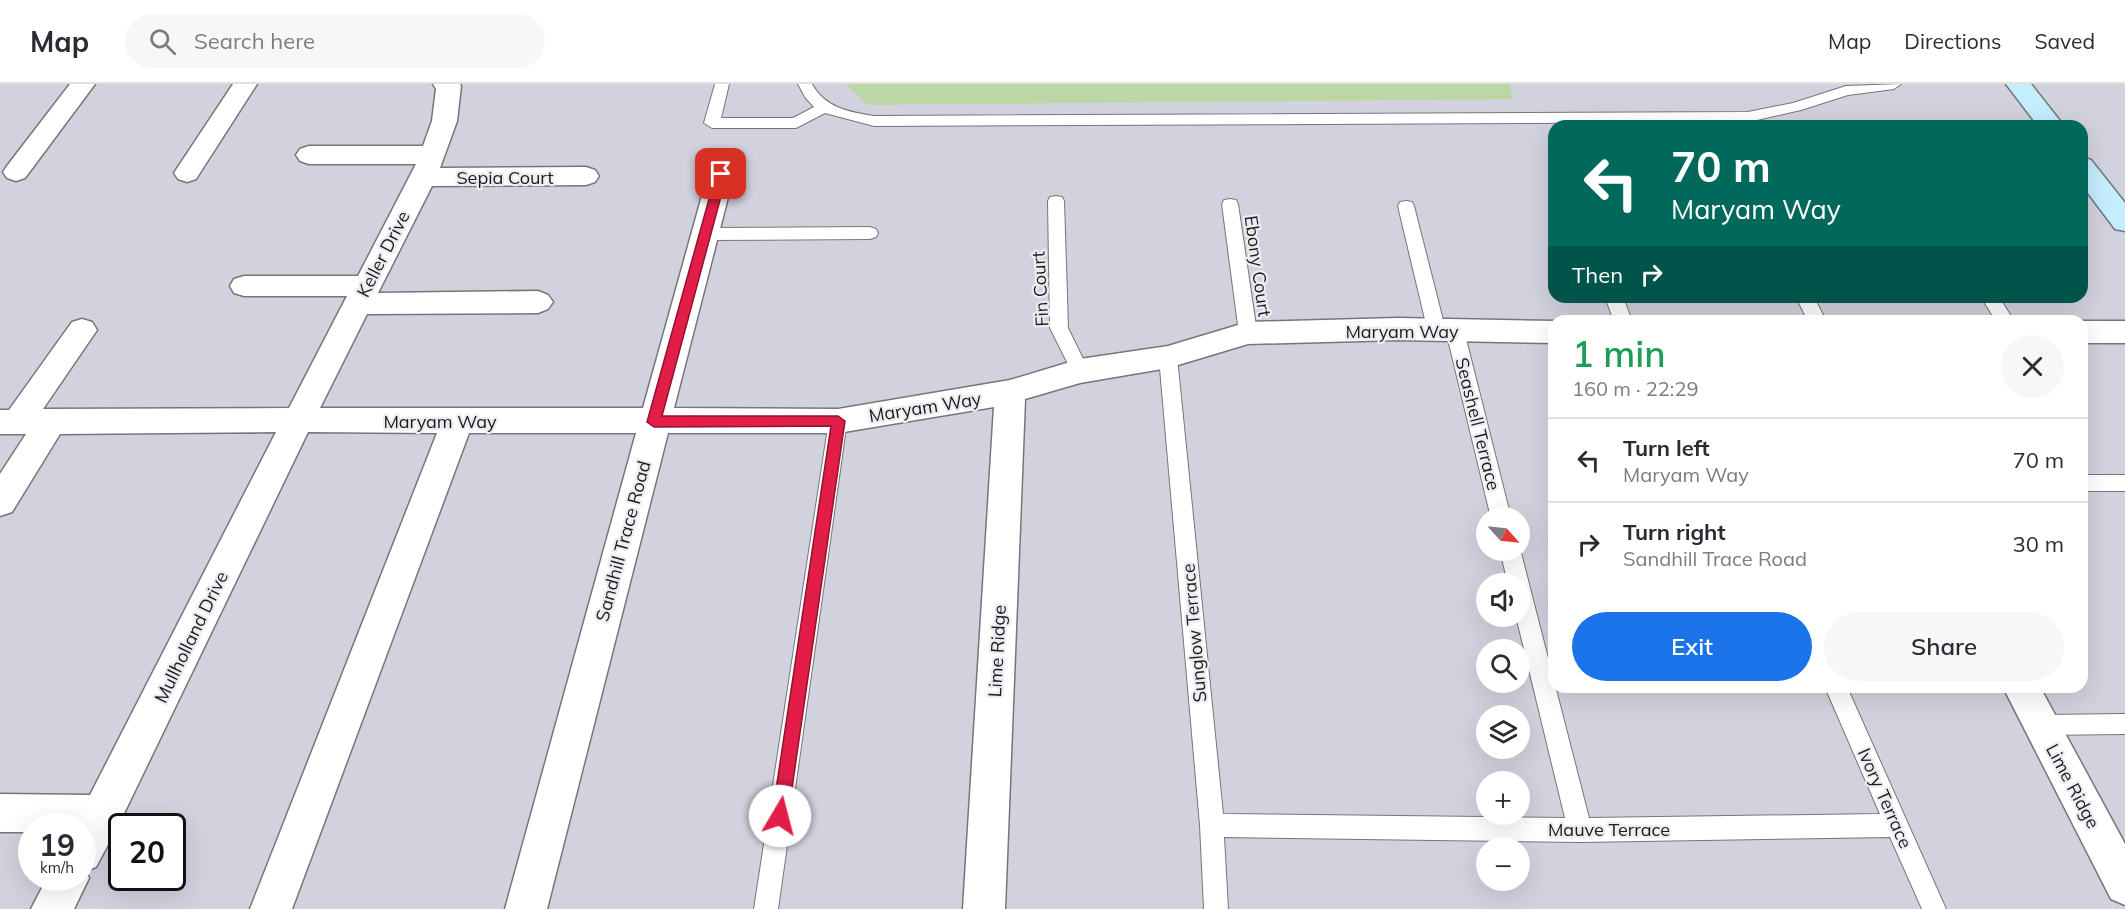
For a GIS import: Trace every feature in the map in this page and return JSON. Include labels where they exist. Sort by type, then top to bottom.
[{"type":"main road","points":[[2018,84],[2046,120]]},
{"type":"main road","points":[[2088,174],[2125,222]]},
{"type":"street","points":[[16,172],[83,84]]},
{"type":"street","points":[[187,173],[245,84]]},
{"type":"street","name":"Keller Drive","points":[[298,420],[428,166],[450,99],[449,86],[445,84]]},
{"type":"street","name":"Sepia Court","points":[[309,155],[428,166],[586,176]]},
{"type":"street","name":"Sandhill Trace Road","points":[[526,909],[721,174]]},
{"type":"street","points":[[244,286],[362,295],[538,302]]},
{"type":"street","name":"Maryam Way","points":[[8,422],[838,421],[1010,392],[1080,371],[1168,357],[1248,333],[1398,329],[1446,332],[1548,332]]},
{"type":"street","points":[[8,422],[82,330]]},
{"type":"street","points":[[2088,332],[2125,332]]},
{"type":"street","name":"Lime Ridge","points":[[984,909],[1010,392]]},
{"type":"street","name":"Mullholland Drive","points":[[96,827],[298,420]]},
{"type":"street","points":[[0,502],[51,422]]},
{"type":"street","points":[[271,909],[457,422]]},
{"type":"street","name":"Lime Ridge","points":[[2024,693],[2125,885]]},
{"type":"street","points":[[0,813],[103,814]]},
{"type":"street","points":[[52,909],[62,891]]},
{"type":"lane","points":[[722,84],[712,123],[796,123],[823,108]]},
{"type":"lane","points":[[806,84],[809,94],[823,108],[846,116],[874,121],[1748,117],[1796,107],[1846,91],[1894,84]]},
{"type":"lane","name":"Fin Court","points":[[1056,201],[1059,328],[1080,371]]},
{"type":"lane","name":"Ebony Court","points":[[1230,204],[1248,333]]},
{"type":"lane","name":"Seashell Terrace","points":[[1406,206],[1499,507]]},
{"type":"lane","points":[[705,234],[870,233]]},
{"type":"lane","name":"Sunglow Terrace","points":[[1168,357],[1212,825],[1216,909]]},
{"type":"lane","points":[[766,909],[838,421]]},
{"type":"lane","points":[[2088,483],[2125,483]]},
{"type":"lane","points":[[1529,627],[1580,830]]},
{"type":"lane","name":"Ivory Terrace","points":[[1839,693],[1934,909]]},
{"type":"lane","points":[[2042,725],[2125,724]]},
{"type":"lane","name":"Mauve Terrace","points":[[1212,825],[1580,830],[1897,825]]},
{"type":"shaded area","points":[[0,84],[2125,84],[2125,909],[0,909]]},
{"type":"green space","points":[[845,84],[1510,84],[1512,99],[868,105]]},
{"type":"route","points":[[721,174],[654,422],[838,421],[780,816]]}]
